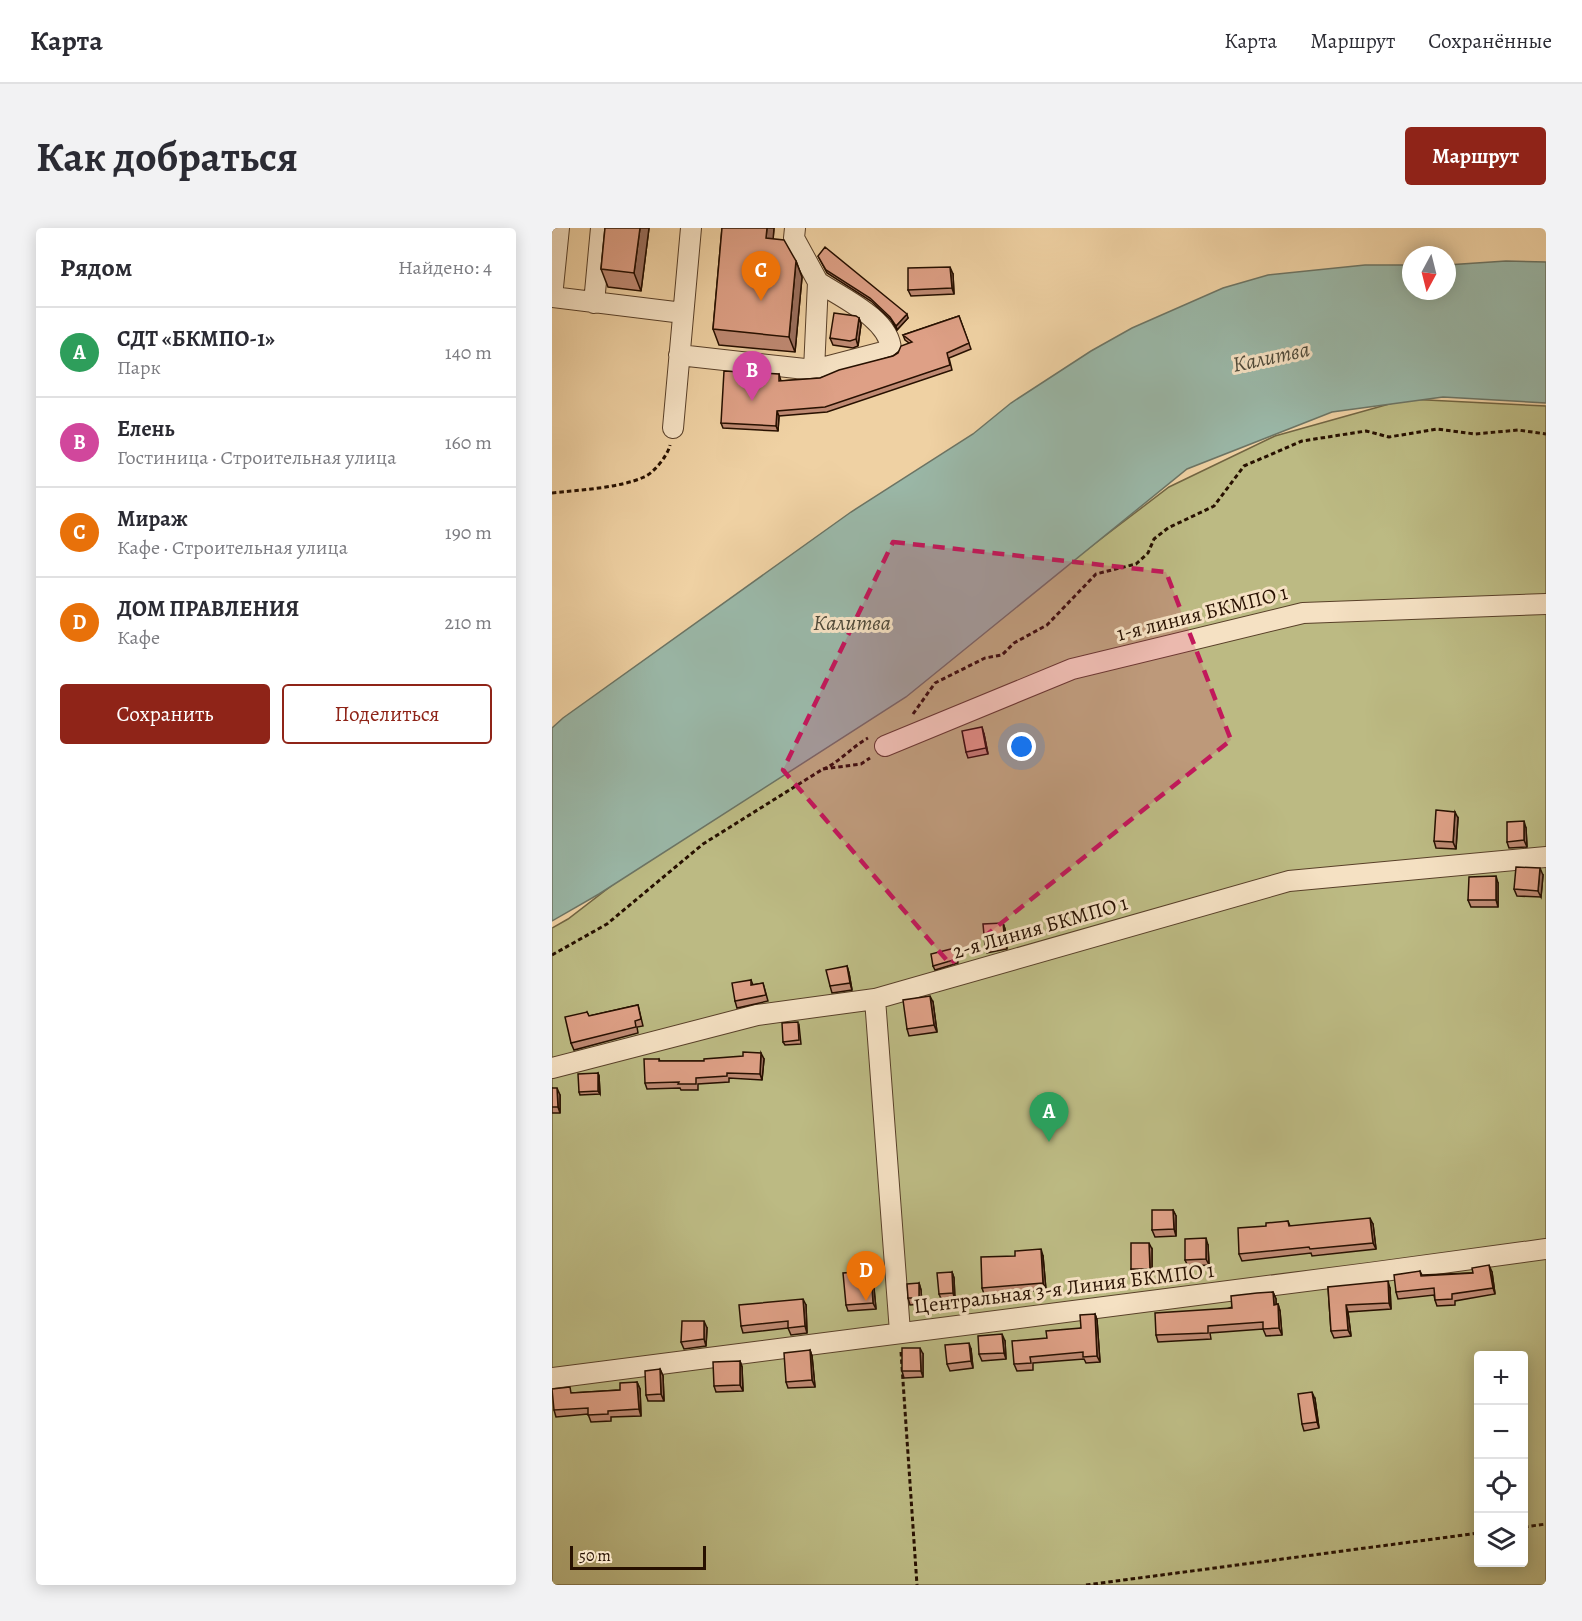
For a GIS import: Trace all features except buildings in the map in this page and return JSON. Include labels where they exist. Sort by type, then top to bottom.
[{"type":"street","points":[[558,228],[552,297],[683,313]]},
{"type":"street","points":[[594,303],[601,228]]},
{"type":"street","points":[[673,428],[691,228]]},
{"type":"street","points":[[679,355],[814,370],[891,350],[891,343],[880,322],[818,282],[794,238],[795,228]]},
{"type":"street","points":[[814,370],[818,282]]},
{"type":"street","name":"1-я линия БКМПО 1","points":[[880,741],[1071,669],[1303,613],[1546,604]]},
{"type":"street","name":"2-я Линия БКМПО 1","points":[[552,1068],[757,1015],[875,999],[1289,881],[1546,857]]},
{"type":"street","points":[[875,999],[900,1332]]},
{"type":"street","name":"Центральная 3-я Линия БКМПО 1","points":[[552,1378],[1322,1280],[1546,1249]]},
{"type":"path","points":[[552,493],[624,483],[647,477],[668,452],[673,428]]},
{"type":"path","points":[[911,717],[934,683],[985,658],[1002,655],[1014,643],[1047,625],[1096,574],[1136,564],[1148,554],[1154,539],[1168,528],[1214,506],[1244,466],[1302,441],[1366,431],[1389,437],[1437,429],[1475,434],[1518,430],[1546,434]]},
{"type":"path","points":[[823,769],[861,764],[880,741]]},
{"type":"path","points":[[552,955],[607,924],[703,844],[829,767],[855,745],[880,741]]},
{"type":"path","points":[[900,1332],[917,1585]]},
{"type":"path","points":[[1528,1526],[1546,1524]]},
{"type":"path","points":[[1086,1585],[1474,1534]]},
{"type":"highlighted area","points":[[893,542],[1166,572],[1231,740],[950,964],[783,770]]},
{"type":"shaded area","points":[[1407,399],[1546,406],[1546,1585],[552,1585],[552,928],[568,919],[698,819],[1085,551],[1169,487],[1275,436]]},
{"type":"water","name":"Калитва","points":[[1506,261],[1546,262],[1546,403],[1443,397],[1332,412],[1187,469],[906,697],[599,894],[552,921],[552,728],[563,718],[851,512],[973,434],[1011,403],[1091,351],[1132,328],[1223,288],[1268,275],[1365,265],[1402,265],[1402,300],[1456,300],[1456,264]]},
{"type":"place","name":"Мираж","points":[[761,301]]},
{"type":"place","name":"Елень","points":[[752,401]]},
{"type":"place","name":"СДТ «БКМПО-1»","points":[[1049,1142]]},
{"type":"place","name":"ДОМ ПРАВЛЕНИЯ","points":[[866,1301]]}]
